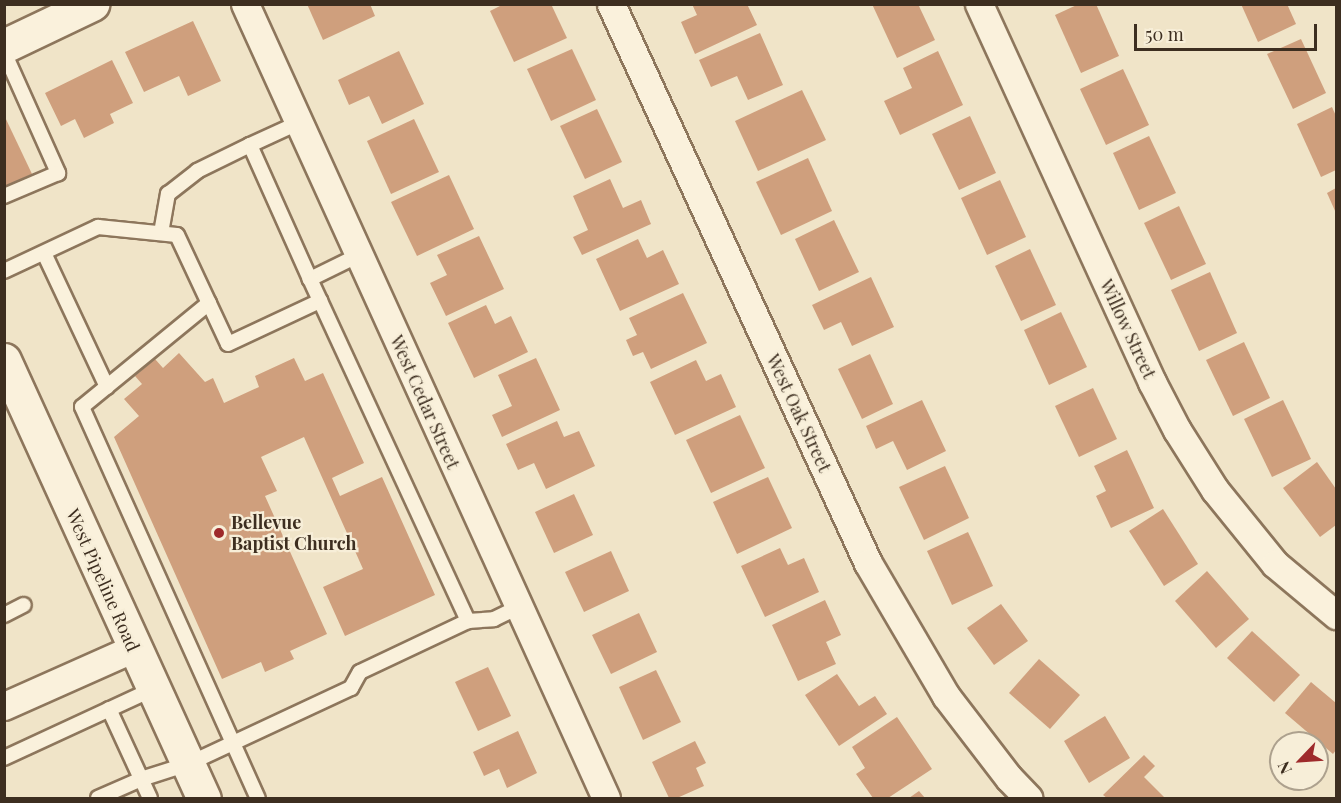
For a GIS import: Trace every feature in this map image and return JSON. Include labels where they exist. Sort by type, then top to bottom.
[{"type":"main road","points":[[4,45],[92,4]]},
{"type":"main road","name":"West Pipeline Road","points":[[4,360],[204,798]]},
{"type":"street","name":"West Cedar Street","points":[[245,4],[606,798]]},
{"type":"street","name":"West Oak Street","points":[[611,4],[868,563],[946,696],[1009,778],[1028,798]]},
{"type":"street","name":"Willow Street","points":[[979,4],[1152,382],[1177,430],[1215,490],[1275,564],[1336,615]]},
{"type":"street","points":[[4,706],[134,648]]},
{"type":"lane","points":[[4,52],[58,173],[4,196]]},
{"type":"lane","points":[[161,233],[168,194],[197,171],[298,123]]},
{"type":"lane","points":[[250,145],[309,279],[468,621]]},
{"type":"lane","points":[[4,271],[98,227],[177,235],[228,344],[320,301]]},
{"type":"lane","points":[[44,253],[107,387]]},
{"type":"lane","points":[[309,279],[359,255]]},
{"type":"lane","points":[[209,303],[82,407],[258,798]]},
{"type":"lane","points":[[4,615],[24,605]]},
{"type":"lane","points":[[98,798],[141,779],[188,764],[351,688],[360,672],[468,621],[494,619],[519,608]]},
{"type":"lane","points":[[4,758],[153,689]]},
{"type":"lane","points":[[109,709],[150,798]]},
{"type":"building","points":[[307,4],[370,4],[375,16],[323,40]]},
{"type":"building","points":[[504,4],[551,4],[567,38],[514,62],[490,11]]},
{"type":"building","points":[[692,4],[747,4],[757,25],[695,54],[681,22],[697,15]]},
{"type":"building","points":[[872,4],[918,4],[935,40],[897,58]]},
{"type":"building","points":[[1079,4],[1096,4],[1119,56],[1081,73],[1055,15]]},
{"type":"building","points":[[1241,4],[1287,4],[1296,24],[1258,42]]},
{"type":"building","points":[[193,21],[221,81],[188,96],[179,76],[144,92],[125,52]]},
{"type":"building","points":[[760,33],[783,85],[748,100],[737,76],[711,87],[699,60]]},
{"type":"building","points":[[1301,39],[1326,93],[1293,109],[1267,54]]},
{"type":"building","points":[[572,49],[596,100],[551,121],[527,69]]},
{"type":"building","points":[[399,51],[424,104],[382,124],[369,96],[349,105],[338,80]]},
{"type":"building","points":[[938,51],[963,105],[900,135],[884,101],[912,88],[903,68]]},
{"type":"building","points":[[112,60],[133,103],[110,114],[114,123],[84,138],[75,119],[61,126],[45,93]]},
{"type":"building","points":[[1123,69],[1149,125],[1106,145],[1080,89]]},
{"type":"building","points":[[802,90],[826,140],[758,171],[735,121]]},
{"type":"building","points":[[1332,107],[1336,116],[1336,170],[1321,177],[1297,124]]},
{"type":"building","points":[[597,109],[622,162],[585,179],[560,126]]},
{"type":"building","points":[[4,115],[32,174],[4,187]]},
{"type":"building","points":[[970,116],[996,173],[959,190],[932,134]]},
{"type":"building","points":[[414,119],[439,172],[391,194],[367,141]]},
{"type":"building","points":[[1149,136],[1176,193],[1139,210],[1113,153]]},
{"type":"building","points":[[808,158],[832,211],[781,235],[756,182]]},
{"type":"building","points":[[449,175],[474,229],[417,256],[391,202]]},
{"type":"building","points":[[610,179],[623,208],[641,200],[651,224],[582,255],[573,237],[588,230],[573,196]]},
{"type":"building","points":[[1000,180],[1026,237],[987,255],[961,198]]},
{"type":"building","points":[[1336,188],[1336,213],[1327,193]]},
{"type":"building","points":[[1179,206],[1206,264],[1171,280],[1144,223]]},
{"type":"building","points":[[834,220],[859,272],[819,291],[795,239]]},
{"type":"building","points":[[479,236],[504,289],[446,316],[430,283],[447,275],[437,255]]},
{"type":"building","points":[[638,239],[647,258],[663,250],[679,284],[620,311],[596,259]]},
{"type":"building","points":[[1030,249],[1056,305],[1021,321],[995,266]]},
{"type":"building","points":[[1210,272],[1237,333],[1199,351],[1171,290]]},
{"type":"building","points":[[871,277],[894,327],[852,346],[841,322],[824,330],[812,305]]},
{"type":"building","points":[[683,293],[707,343],[651,369],[643,352],[633,356],[626,340],[637,335],[629,318]]},
{"type":"building","points":[[486,305],[495,324],[511,316],[528,352],[474,378],[448,323]]},
{"type":"building","points":[[1061,312],[1087,367],[1049,385],[1024,330]]},
{"type":"building","points":[[1244,342],[1270,398],[1233,416],[1206,360]]},
{"type":"building","name":"Bellevue Baptist Church","points":[[179,353],[205,382],[213,378],[224,403],[259,387],[255,376],[294,358],[305,381],[323,373],[364,463],[332,478],[340,496],[382,477],[435,595],[345,636],[323,587],[363,569],[304,437],[261,457],[277,491],[265,496],[327,634],[290,651],[294,659],[265,672],[261,662],[222,679],[114,437],[139,416],[124,399],[142,384],[135,376],[155,359],[163,368]]},
{"type":"building","points":[[870,354],[893,404],[862,419],[838,369]]},
{"type":"building","points":[[536,358],[560,410],[502,437],[492,415],[512,406],[498,375]]},
{"type":"building","points":[[696,360],[706,381],[721,374],[736,407],[675,435],[650,382]]},
{"type":"building","points":[[1093,388],[1117,439],[1079,457],[1055,406]]},
{"type":"building","points":[[922,400],[946,451],[907,470],[893,441],[876,449],[866,426]]},
{"type":"building","points":[[1283,400],[1311,459],[1272,477],[1244,419]]},
{"type":"building","points":[[740,415],[765,468],[711,493],[686,440]]},
{"type":"building","points":[[557,421],[564,437],[579,431],[595,466],[546,489],[534,463],[518,470],[506,444]]},
{"type":"building","points":[[1127,450],[1154,508],[1111,528],[1096,496],[1106,491],[1094,466]]},
{"type":"building","points":[[1317,462],[1336,489],[1336,525],[1320,537],[1283,488]]},
{"type":"building","points":[[945,466],[969,518],[924,540],[899,487]]},
{"type":"building","points":[[768,477],[792,528],[737,554],[713,502]]},
{"type":"building","points":[[574,494],[593,535],[554,553],[535,512]]},
{"type":"building","points":[[1163,509],[1198,564],[1164,586],[1129,531]]},
{"type":"building","points":[[968,532],[993,586],[952,605],[927,551]]},
{"type":"building","points":[[780,548],[788,565],[804,558],[819,592],[765,617],[741,566]]},
{"type":"building","points":[[611,551],[629,591],[584,612],[565,572]]},
{"type":"building","points":[[1207,571],[1249,619],[1216,648],[1175,601]]},
{"type":"building","points":[[825,600],[841,635],[826,642],[836,664],[798,681],[772,625]]},
{"type":"building","points":[[1001,604],[1028,641],[994,665],[967,628]]},
{"type":"building","points":[[639,613],[657,652],[611,674],[592,635]]},
{"type":"building","points":[[1252,631],[1300,675],[1274,702],[1227,658]]},
{"type":"building","points":[[1039,659],[1080,695],[1050,729],[1009,693]]},
{"type":"building","points":[[488,667],[511,716],[478,731],[455,682]]},
{"type":"building","points":[[656,670],[681,722],[643,740],[619,687]]},
{"type":"building","points":[[837,674],[859,706],[875,696],[887,714],[839,746],[805,695]]},
{"type":"building","points":[[1311,682],[1336,703],[1336,750],[1333,754],[1329,751],[1329,731],[1306,731],[1285,713]]},
{"type":"building","points":[[1105,716],[1130,758],[1089,783],[1064,741]]},
{"type":"building","points":[[897,717],[932,769],[888,798],[873,798],[856,774],[865,768],[852,747]]},
{"type":"building","points":[[518,731],[537,773],[507,788],[499,769],[484,776],[473,752]]},
{"type":"building","points":[[695,741],[706,763],[696,768],[704,786],[677,798],[669,798],[652,762]]},
{"type":"building","points":[[1144,755],[1155,766],[1144,777],[1165,798],[1107,798],[1103,795]]},
{"type":"building","points":[[919,791],[925,798],[909,798]]},
{"type":"place","name":"Bellevue Baptist Church","points":[[219,533]]}]
